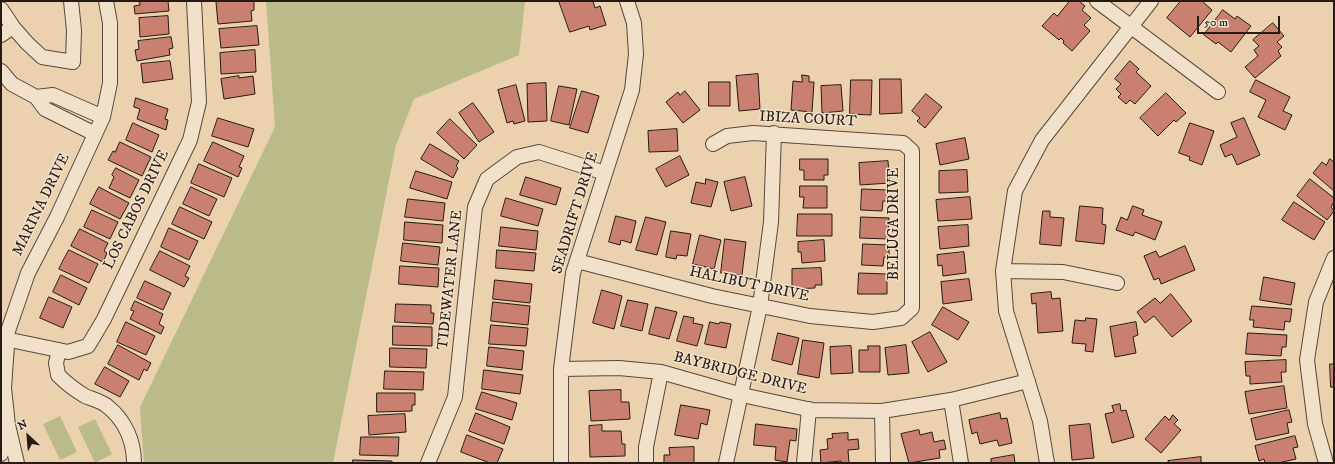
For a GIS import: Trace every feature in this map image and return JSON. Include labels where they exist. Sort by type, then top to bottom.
[{"type":"street","points":[[1,9],[13,27],[42,57],[73,62],[74,30],[71,1]]},
{"type":"street","name":"MARINA DRIVE","points":[[17,463],[8,424],[4,388],[4,339],[28,273],[57,217],[103,117],[110,83],[110,23],[106,1]]},
{"type":"street","name":"LOS CABOS DRIVE","points":[[4,339],[68,352],[88,346],[104,319],[190,140],[199,102],[194,1]]},
{"type":"street","name":"SEADRIFT DRIVE","points":[[561,463],[561,369],[572,280],[632,90],[636,54],[634,23],[628,1]]},
{"type":"street","points":[[1097,1],[1218,92]]},
{"type":"street","points":[[1047,463],[1040,421],[1006,311],[1003,271],[1015,191],[1042,140],[1074,96],[1151,1]]},
{"type":"street","points":[[1,35],[13,27]]},
{"type":"street","points":[[3,78],[36,97],[45,109],[95,134]]},
{"type":"street","points":[[36,97],[53,95],[103,117]]},
{"type":"street","name":"IBIZA COURT","points":[[713,144],[727,136],[752,133],[903,143]]},
{"type":"street","points":[[726,463],[742,395],[760,306],[771,222],[774,134]]},
{"type":"street","name":"BELUGA DRIVE","points":[[903,143],[912,151],[912,308]]},
{"type":"street","name":"TIDEWATER LANE","points":[[428,463],[455,397],[475,207],[487,179],[517,157],[539,152],[605,173]]},
{"type":"street","points":[[1326,463],[1315,424],[1308,360],[1316,302],[1334,258]]},
{"type":"street","name":"HALIBUT DRIVE","points":[[577,261],[712,296],[810,316],[873,322],[901,318],[912,308]]},
{"type":"street","points":[[1003,271],[1063,272],[1117,283]]},
{"type":"street","points":[[59,350],[56,363],[58,375],[70,386],[85,396],[107,405],[126,426],[134,454],[134,463]]},
{"type":"street","name":"BAYBRIDGE DRIVE","points":[[561,369],[619,368],[661,372],[742,395],[809,409],[882,411],[951,400],[1028,381]]},
{"type":"street","points":[[646,463],[646,447],[661,372]]},
{"type":"street","points":[[951,400],[961,463]]},
{"type":"street","points":[[804,463],[809,409]]},
{"type":"street","points":[[882,411],[883,463]]},
{"type":"street","name":"MARINA DRIVE","points":[[1,454],[2,439],[8,424]]},
{"type":"green space","points":[[266,1],[525,1],[519,55],[414,99],[396,145],[333,463],[144,463],[140,407],[275,127]]},
{"type":"green space","points":[[60,416],[77,452],[60,460],[43,424]]},
{"type":"green space","points":[[95,419],[112,454],[95,463],[78,427]]},
{"type":"building","points":[[139,1],[168,1],[169,11],[135,14],[134,6],[140,5]]},
{"type":"building","points":[[254,1],[254,10],[251,11],[252,21],[218,24],[216,2]]},
{"type":"building","points":[[559,1],[593,1],[595,8],[600,6],[606,25],[590,30],[589,26],[570,32]]},
{"type":"building","points":[[1070,1],[1079,1],[1085,6],[1082,10],[1091,18],[1084,25],[1090,31],[1072,51],[1063,43],[1064,41],[1061,38],[1059,40],[1042,26],[1054,13],[1057,16]]},
{"type":"building","points":[[1181,1],[1202,1],[1212,10],[1190,37],[1167,18]]},
{"type":"building","points":[[1223,10],[1235,19],[1237,16],[1251,26],[1231,52],[1218,42],[1216,44],[1204,35]]},
{"type":"building","points":[[168,16],[169,34],[140,37],[139,18]]},
{"type":"building","points":[[1273,23],[1284,36],[1277,42],[1282,47],[1278,51],[1281,56],[1255,78],[1245,67],[1258,56],[1254,50],[1259,46],[1253,40]]},
{"type":"building","points":[[257,26],[259,45],[221,48],[219,29]]},
{"type":"building","points":[[171,37],[173,48],[169,49],[170,55],[137,61],[135,50],[139,49],[138,41]]},
{"type":"building","points":[[255,50],[256,72],[221,74],[220,53]]},
{"type":"building","points":[[170,61],[173,79],[143,83],[141,64]]},
{"type":"building","points":[[1130,61],[1139,69],[1136,72],[1151,86],[1135,104],[1130,100],[1126,104],[1118,97],[1121,94],[1116,89],[1121,84],[1115,79]]},
{"type":"building","points":[[758,74],[760,109],[739,111],[736,76]]},
{"type":"building","points":[[802,75],[809,76],[809,82],[814,82],[812,112],[791,110],[793,81],[802,82]]},
{"type":"building","points":[[239,76],[239,78],[253,76],[255,94],[224,99],[221,79]]},
{"type":"building","points":[[880,79],[901,79],[902,113],[880,114]]},
{"type":"building","points":[[851,80],[872,80],[871,115],[850,114]]},
{"type":"building","points":[[1256,80],[1290,97],[1283,111],[1292,115],[1285,130],[1258,117],[1266,100],[1250,92]]},
{"type":"building","points":[[709,82],[730,82],[730,106],[709,106]]},
{"type":"building","points":[[546,83],[547,121],[528,122],[527,84]]},
{"type":"building","points":[[516,85],[525,121],[514,124],[513,121],[507,123],[498,90]]},
{"type":"building","points":[[841,85],[843,111],[822,113],[821,86]]},
{"type":"building","points":[[559,86],[577,89],[569,125],[551,121]]},
{"type":"building","points":[[582,91],[599,96],[588,133],[570,128]]},
{"type":"building","points":[[685,91],[700,110],[683,123],[666,102],[678,92],[680,95]]},
{"type":"building","points":[[1166,93],[1186,113],[1176,122],[1174,120],[1158,136],[1140,118]]},
{"type":"building","points":[[926,94],[942,107],[925,128],[917,121],[920,118],[912,111]]},
{"type":"building","points":[[136,98],[168,109],[165,119],[168,120],[166,130],[137,119],[140,109],[134,107]]},
{"type":"building","points":[[473,103],[494,132],[479,142],[459,113]]},
{"type":"building","points":[[218,118],[254,129],[248,147],[212,136]]},
{"type":"building","points":[[1244,118],[1260,155],[1237,165],[1232,154],[1225,157],[1220,145],[1237,137],[1231,123]]},
{"type":"building","points":[[450,119],[477,145],[464,159],[437,133]]},
{"type":"building","points":[[133,123],[159,135],[152,152],[126,140]]},
{"type":"building","points":[[1190,123],[1214,131],[1202,165],[1189,160],[1190,157],[1179,153]]},
{"type":"building","points":[[677,129],[678,151],[649,152],[648,131]]},
{"type":"building","points":[[965,138],[969,159],[940,165],[936,144]]},
{"type":"building","points":[[120,142],[151,157],[142,176],[108,160],[113,151],[115,152]]},
{"type":"building","points":[[213,142],[244,156],[239,167],[242,168],[238,177],[204,161]]},
{"type":"building","points":[[430,144],[459,161],[456,166],[458,168],[453,178],[421,159]]},
{"type":"building","points":[[680,156],[689,175],[666,187],[656,169]]},
{"type":"building","points":[[800,159],[828,159],[828,175],[824,175],[824,180],[804,180],[804,170],[800,170]]},
{"type":"building","points":[[1330,159],[1334,162],[1334,191],[1313,173],[1322,162],[1326,165]]},
{"type":"building","points":[[888,161],[890,183],[860,185],[859,163]]},
{"type":"building","points":[[199,164],[232,178],[224,197],[191,183]]},
{"type":"building","points":[[116,168],[139,180],[130,198],[109,188],[114,177],[112,175]]},
{"type":"building","points":[[967,170],[968,192],[939,193],[939,171]]},
{"type":"building","points":[[416,171],[452,182],[447,199],[410,188]]},
{"type":"building","points":[[526,177],[561,188],[556,205],[520,195]]},
{"type":"building","points":[[745,177],[752,206],[731,211],[724,182]]},
{"type":"building","points":[[706,179],[718,182],[711,207],[691,203],[696,182],[705,184]]},
{"type":"building","points":[[1310,179],[1334,198],[1334,202],[1331,207],[1334,211],[1327,220],[1297,196]]},
{"type":"building","points":[[800,186],[827,186],[827,208],[803,208],[804,197],[800,197]]},
{"type":"building","points":[[99,187],[129,203],[120,219],[90,204]]},
{"type":"building","points":[[191,187],[217,199],[209,216],[183,204]]},
{"type":"building","points":[[862,189],[888,190],[888,201],[883,201],[882,211],[861,210]]},
{"type":"building","points":[[970,197],[972,219],[938,221],[936,200]]},
{"type":"building","points":[[506,198],[543,209],[538,226],[501,216]]},
{"type":"building","points":[[408,199],[445,203],[443,221],[405,217]]},
{"type":"building","points":[[1294,202],[1325,222],[1314,240],[1282,220]]},
{"type":"building","points":[[1080,206],[1103,208],[1102,224],[1106,225],[1104,244],[1076,241]]},
{"type":"building","points":[[1133,206],[1144,210],[1142,215],[1162,222],[1155,240],[1135,232],[1133,236],[1116,230],[1121,217],[1127,220]]},
{"type":"building","points":[[180,207],[212,222],[204,239],[172,224]]},
{"type":"building","points":[[92,210],[118,222],[110,239],[84,227]]},
{"type":"building","points":[[1043,211],[1050,211],[1050,217],[1064,218],[1061,246],[1040,244]]},
{"type":"building","points":[[798,214],[832,214],[832,236],[797,236]]},
{"type":"building","points":[[616,216],[636,221],[631,243],[621,240],[620,245],[609,242]]},
{"type":"building","points":[[646,217],[666,222],[657,255],[636,250]]},
{"type":"building","points":[[861,217],[889,218],[888,239],[860,238]]},
{"type":"building","points":[[405,222],[443,225],[442,243],[404,240]]},
{"type":"building","points":[[968,225],[969,246],[940,249],[938,227]]},
{"type":"building","points":[[501,227],[538,231],[536,250],[499,246]]},
{"type":"building","points":[[169,228],[198,241],[189,260],[161,247]]},
{"type":"building","points":[[80,229],[108,243],[104,251],[107,253],[103,262],[71,246]]},
{"type":"building","points":[[671,231],[691,234],[687,256],[677,255],[676,259],[666,257]]},
{"type":"building","points":[[700,235],[721,240],[714,269],[693,264]]},
{"type":"building","points":[[725,239],[746,242],[742,275],[721,273]]},
{"type":"building","points":[[824,240],[825,261],[802,263],[801,252],[798,252],[798,242]]},
{"type":"building","points":[[403,243],[440,247],[438,265],[401,261]]},
{"type":"building","points":[[863,244],[889,245],[889,257],[884,257],[883,266],[862,265]]},
{"type":"building","points":[[1185,246],[1195,270],[1161,284],[1159,278],[1154,280],[1144,256],[1156,251],[1159,257]]},
{"type":"building","points":[[69,250],[98,264],[89,283],[59,269]]},
{"type":"building","points":[[497,250],[536,253],[534,271],[496,268]]},
{"type":"building","points":[[160,251],[190,266],[185,276],[189,278],[184,287],[150,270]]},
{"type":"building","points":[[964,252],[966,273],[943,276],[942,265],[938,266],[937,255]]},
{"type":"building","points":[[400,266],[439,268],[438,287],[399,284]]},
{"type":"building","points":[[821,268],[822,285],[815,285],[815,288],[792,289],[792,269]]},
{"type":"building","points":[[859,273],[887,274],[887,294],[858,294]]},
{"type":"building","points":[[61,275],[87,288],[79,305],[53,292]]},
{"type":"building","points":[[1264,277],[1295,283],[1291,305],[1260,300]]},
{"type":"building","points":[[969,279],[972,300],[943,304],[941,282]]},
{"type":"building","points":[[495,280],[532,284],[530,303],[493,299]]},
{"type":"building","points":[[145,281],[171,293],[163,310],[137,298]]},
{"type":"building","points":[[602,290],[622,296],[614,329],[593,323]]},
{"type":"building","points":[[1051,292],[1052,299],[1060,298],[1063,331],[1038,333],[1036,303],[1032,304],[1031,294]]},
{"type":"building","points":[[1171,294],[1192,321],[1172,337],[1154,316],[1145,323],[1137,312],[1155,298],[1160,303]]},
{"type":"building","points":[[49,297],[72,307],[63,328],[40,318]]},
{"type":"building","points":[[628,300],[648,304],[642,331],[621,326]]},
{"type":"building","points":[[135,301],[163,314],[159,324],[164,327],[161,334],[130,319],[134,311],[131,310]]},
{"type":"building","points":[[493,302],[530,306],[528,325],[491,321]]},
{"type":"building","points":[[396,304],[431,305],[431,313],[434,313],[433,324],[395,322]]},
{"type":"building","points":[[1252,306],[1292,309],[1290,322],[1285,321],[1284,330],[1253,327],[1254,320],[1250,320]]},
{"type":"building","points":[[656,307],[677,312],[669,339],[649,334]]},
{"type":"building","points":[[943,307],[969,322],[958,340],[932,325]]},
{"type":"building","points":[[684,316],[694,318],[693,323],[703,325],[697,346],[677,341]]},
{"type":"building","points":[[1086,318],[1097,319],[1093,352],[1085,351],[1086,344],[1072,343],[1075,320],[1085,321]]},
{"type":"building","points":[[126,322],[155,336],[146,355],[117,342]]},
{"type":"building","points":[[710,322],[731,324],[726,348],[705,344]]},
{"type":"building","points":[[1136,322],[1138,335],[1133,337],[1136,353],[1115,357],[1110,327]]},
{"type":"building","points":[[491,325],[528,328],[526,346],[489,344]]},
{"type":"building","points":[[393,326],[432,327],[432,346],[393,345]]},
{"type":"building","points":[[930,332],[947,362],[928,372],[912,342]]},
{"type":"building","points":[[778,333],[799,338],[792,365],[772,360]]},
{"type":"building","points":[[1248,333],[1287,335],[1286,347],[1282,347],[1281,356],[1246,354]]},
{"type":"building","points":[[803,340],[824,343],[819,378],[798,374]]},
{"type":"building","points":[[118,345],[151,363],[147,371],[144,369],[139,380],[108,364]]},
{"type":"building","points":[[906,345],[909,373],[888,375],[885,348]]},
{"type":"building","points":[[851,346],[853,373],[831,374],[830,347]]},
{"type":"building","points":[[868,346],[880,346],[880,372],[859,372],[859,350],[868,350]]},
{"type":"building","points":[[489,347],[524,351],[522,370],[487,366]]},
{"type":"building","points":[[390,348],[427,349],[426,368],[390,367]]},
{"type":"building","points":[[1286,360],[1286,372],[1281,372],[1282,382],[1250,384],[1250,376],[1246,376],[1245,362]]},
{"type":"building","points":[[1330,364],[1334,364],[1334,387],[1331,387]]},
{"type":"building","points":[[105,367],[129,381],[120,397],[95,384]]},
{"type":"building","points":[[484,370],[523,375],[520,394],[482,389]]},
{"type":"building","points":[[385,371],[424,372],[423,390],[384,389]]},
{"type":"building","points":[[1284,386],[1287,408],[1249,414],[1245,392]]},
{"type":"building","points":[[621,390],[621,402],[629,402],[630,419],[591,421],[589,391]]},
{"type":"building","points":[[482,392],[517,403],[512,420],[476,409]]},
{"type":"building","points":[[377,393],[415,393],[415,405],[412,405],[412,411],[377,412]]},
{"type":"building","points":[[1120,404],[1121,411],[1126,410],[1134,437],[1112,443],[1105,414],[1114,412],[1112,406]]},
{"type":"building","points":[[681,405],[710,410],[707,425],[701,423],[698,439],[675,435]]},
{"type":"building","points":[[1289,410],[1292,422],[1287,423],[1289,433],[1256,440],[1251,419]]},
{"type":"building","points":[[476,413],[510,427],[504,444],[469,431]]},
{"type":"building","points":[[1000,413],[1001,419],[1007,418],[1012,443],[999,446],[997,440],[980,444],[977,432],[972,434],[969,420]]},
{"type":"building","points":[[405,414],[406,432],[369,435],[368,416]]},
{"type":"building","points":[[1173,415],[1178,420],[1174,424],[1181,430],[1161,453],[1145,439],[1165,416],[1169,420]]},
{"type":"building","points":[[756,424],[797,429],[796,441],[790,440],[787,462],[775,460],[776,447],[754,445]]},
{"type":"building","points":[[1090,424],[1094,458],[1072,460],[1069,426]]},
{"type":"building","points":[[602,425],[602,431],[621,431],[622,444],[625,444],[625,456],[590,457],[589,426]]},
{"type":"building","points":[[919,430],[920,435],[932,432],[934,442],[944,440],[946,449],[939,450],[940,458],[909,463],[901,434]]},
{"type":"building","points":[[848,433],[848,440],[858,439],[859,449],[848,450],[849,463],[841,463],[841,461],[821,463],[820,450],[828,449],[827,439],[833,438],[832,434]]},
{"type":"building","points":[[467,435],[503,449],[497,463],[490,463],[461,452]]},
{"type":"building","points":[[1295,436],[1298,447],[1293,448],[1296,459],[1278,463],[1265,463],[1264,459],[1259,461],[1255,446]]},
{"type":"building","points":[[361,437],[399,437],[398,456],[360,455]]},
{"type":"building","points":[[694,447],[694,463],[664,463],[664,455],[670,455],[669,448]]},
{"type":"building","points":[[1014,455],[1015,463],[991,463],[991,459]]},
{"type":"building","points":[[1201,457],[1201,463],[1169,463],[1168,461]]},
{"type":"building","points":[[353,460],[392,461],[392,463],[353,463]]}]
